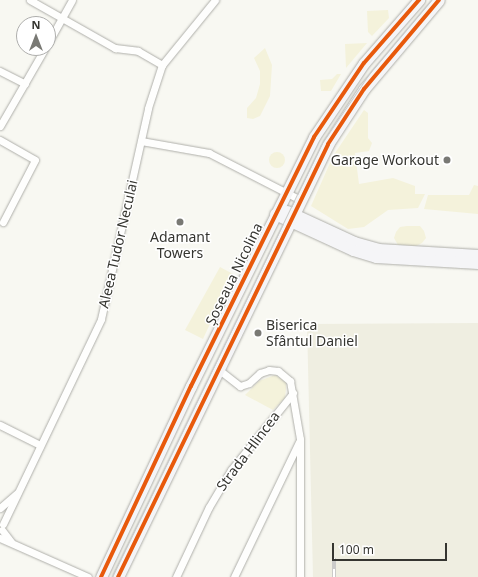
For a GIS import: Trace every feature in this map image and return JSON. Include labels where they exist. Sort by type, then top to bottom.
[{"type":"main road","name":"Șoseaua Nicolina","points":[[101,577],[285,193],[314,137],[338,98],[419,0]]},
{"type":"main road","name":"Șoseaua Nicolina","points":[[118,577],[299,199],[328,144],[354,102],[439,0]]},
{"type":"main road","points":[[277,210],[353,250],[376,257],[478,263]]},
{"type":"main road","points":[[291,217],[354,242],[378,249],[478,255]]},
{"type":"street","points":[[30,0],[115,48],[138,51],[162,65]]},
{"type":"street","points":[[56,30],[72,0]]},
{"type":"street","name":"Aleea Tudor Neculai","points":[[1,526],[101,320],[141,141],[162,65],[216,0]]},
{"type":"street","points":[[1,121],[25,84],[41,56]]},
{"type":"street","points":[[0,71],[25,84]]},
{"type":"street","points":[[0,140],[35,160],[3,222]]},
{"type":"street","points":[[141,141],[208,153],[299,199]]},
{"type":"street","name":"Strada Hlincea","points":[[218,369],[240,386],[249,383],[260,373],[278,371],[290,381],[300,439],[300,577]]},
{"type":"street","name":"Strada Hlincea","points":[[176,577],[209,507],[231,470],[293,393]]},
{"type":"street","points":[[0,425],[40,445]]},
{"type":"street","points":[[234,577],[300,439]]},
{"type":"street","name":"Aleea Tudor Neculai","points":[[0,508],[17,492]]},
{"type":"street","points":[[1,526],[12,544]]},
{"type":"street","points":[[0,538],[88,577]]},
{"type":"shaded area","points":[[388,10],[389,18],[372,36],[368,32],[367,11]]},
{"type":"shaded area","points":[[367,43],[346,68],[345,44]]},
{"type":"shaded area","points":[[265,48],[272,65],[270,96],[260,116],[253,119],[247,118],[247,108],[256,98],[260,84],[260,71],[254,58]]},
{"type":"shaded area","points":[[337,74],[341,74],[331,91],[321,91],[320,80],[332,79]]},
{"type":"shaded area","points":[[364,110],[368,113],[368,138],[372,143],[369,151],[355,153],[359,184],[393,178],[415,186],[415,194],[425,194],[418,208],[388,210],[364,227],[348,229],[311,206],[333,156]]},
{"type":"shaded area","points":[[277,152],[283,154],[285,160],[283,166],[277,168],[271,166],[269,160],[271,154]]},
{"type":"shaded area","points":[[474,185],[478,186],[478,214],[424,209],[428,195],[469,195]]},
{"type":"shaded area","points":[[420,226],[424,231],[426,238],[422,243],[414,247],[398,245],[394,238],[396,232],[400,227]]},
{"type":"shaded area","points":[[220,267],[233,274],[203,339],[185,330]]},
{"type":"shaded area","points":[[478,323],[478,577],[313,577],[307,324]]},
{"type":"shaded area","points":[[275,375],[286,382],[286,389],[285,398],[273,410],[245,395],[259,381]]},
{"type":"tram line","points":[[112,577],[320,146],[371,71],[431,0]]},
{"type":"railway","points":[[334,558],[334,577]]},
{"type":"cycle path","points":[[101,577],[191,386],[314,137],[364,63],[419,0]]},
{"type":"cycle path","points":[[118,577],[328,144],[364,89],[439,0]]},
{"type":"place","name":"Garage Workout","points":[[447,160]]},
{"type":"place","name":"Adamant Towers","points":[[180,222]]},
{"type":"place","name":"Biserica Sfântul Daniel","points":[[258,333]]}]
